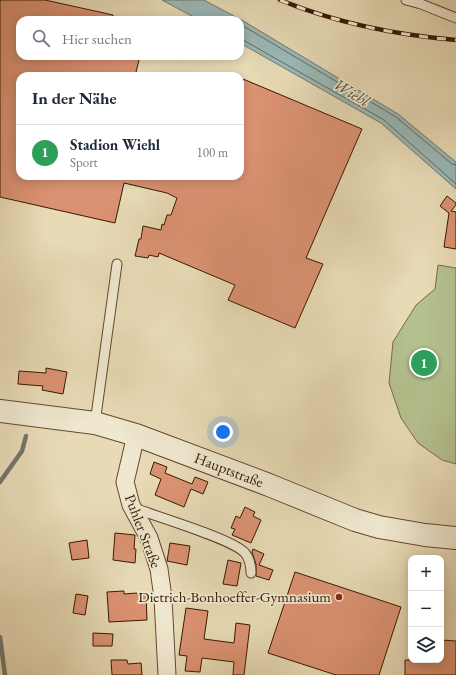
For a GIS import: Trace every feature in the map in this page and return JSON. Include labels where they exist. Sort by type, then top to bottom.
[{"type":"street","name":"Hauptstraße","points":[[0,411],[95,424],[136,435],[269,485],[355,520],[379,527],[425,535],[456,538]]},
{"type":"street","name":"Puhler Straße","points":[[136,435],[125,482],[132,508],[149,538],[159,569],[163,598],[167,675]]},
{"type":"lane","points":[[406,0],[421,4],[456,18]]},
{"type":"lane","points":[[95,424],[117,264]]},
{"type":"lane","points":[[132,508],[204,533],[238,547],[245,554],[251,573]]},
{"type":"green space","points":[[438,265],[456,268],[456,464],[442,460],[418,443],[401,418],[389,383],[393,342],[416,305],[435,289]]},
{"type":"water","points":[[162,0],[204,0],[234,16],[192,16]]},
{"type":"water","name":"Wiehl","points":[[244,21],[398,114],[456,162],[456,189],[381,123],[244,45]]},
{"type":"building","points":[[0,0],[45,0],[113,15],[16,16],[16,60],[139,60],[136,72],[16,72],[16,180],[244,180],[244,79],[362,129],[306,258],[323,264],[295,328],[228,300],[235,285],[159,253],[158,257],[149,255],[148,258],[135,256],[139,239],[141,239],[143,226],[161,230],[162,224],[164,225],[167,215],[171,215],[177,198],[167,193],[124,183],[115,223],[0,197]]},
{"type":"building","points":[[447,196],[456,203],[451,211],[456,212],[456,249],[444,247],[449,213],[440,206]]},
{"type":"building","points":[[46,368],[67,372],[63,394],[42,390],[43,386],[18,384],[19,371],[46,373]]},
{"type":"building","points":[[154,462],[167,467],[165,473],[192,484],[195,477],[208,482],[203,494],[191,489],[184,507],[155,495],[161,479],[150,474]]},
{"type":"building","points":[[245,507],[255,512],[253,516],[261,520],[251,543],[232,535],[235,529],[231,528],[236,516],[240,518]]},
{"type":"building","points":[[115,533],[135,535],[135,563],[113,560]]},
{"type":"building","points":[[87,540],[89,558],[72,560],[69,543]]},
{"type":"building","points":[[170,543],[190,546],[187,565],[167,561]]},
{"type":"building","points":[[253,549],[264,554],[259,565],[273,570],[269,580],[256,576],[256,564],[252,552]]},
{"type":"building","points":[[228,560],[241,563],[237,586],[223,584]]},
{"type":"building","points":[[295,572],[401,607],[379,675],[336,675],[268,653]]},
{"type":"building","points":[[124,591],[124,594],[146,594],[147,620],[109,622],[107,592]]},
{"type":"building","points":[[76,594],[88,596],[85,615],[73,613]]},
{"type":"building","points":[[186,608],[208,611],[204,639],[234,643],[236,623],[250,625],[244,675],[233,675],[234,662],[202,658],[200,672],[185,671],[187,656],[179,655]]},
{"type":"building","points":[[93,633],[113,634],[112,646],[93,646]]},
{"type":"building","points":[[444,640],[456,641],[456,675],[405,675],[405,660],[408,660],[408,663],[444,663]]},
{"type":"building","points":[[111,660],[127,660],[128,664],[141,663],[142,675],[112,675]]},
{"type":"waterway","points":[[0,482],[22,451],[26,436]]},
{"type":"waterway","points":[[0,637],[5,675]]},
{"type":"railway","points":[[280,0],[323,15],[366,27],[411,35],[456,40]]},
{"type":"place","name":"Stadion Wiehl","points":[[424,363]]},
{"type":"place","name":"Dietrich-Bonhoeffer-Gymnasium","points":[[339,597]]}]
